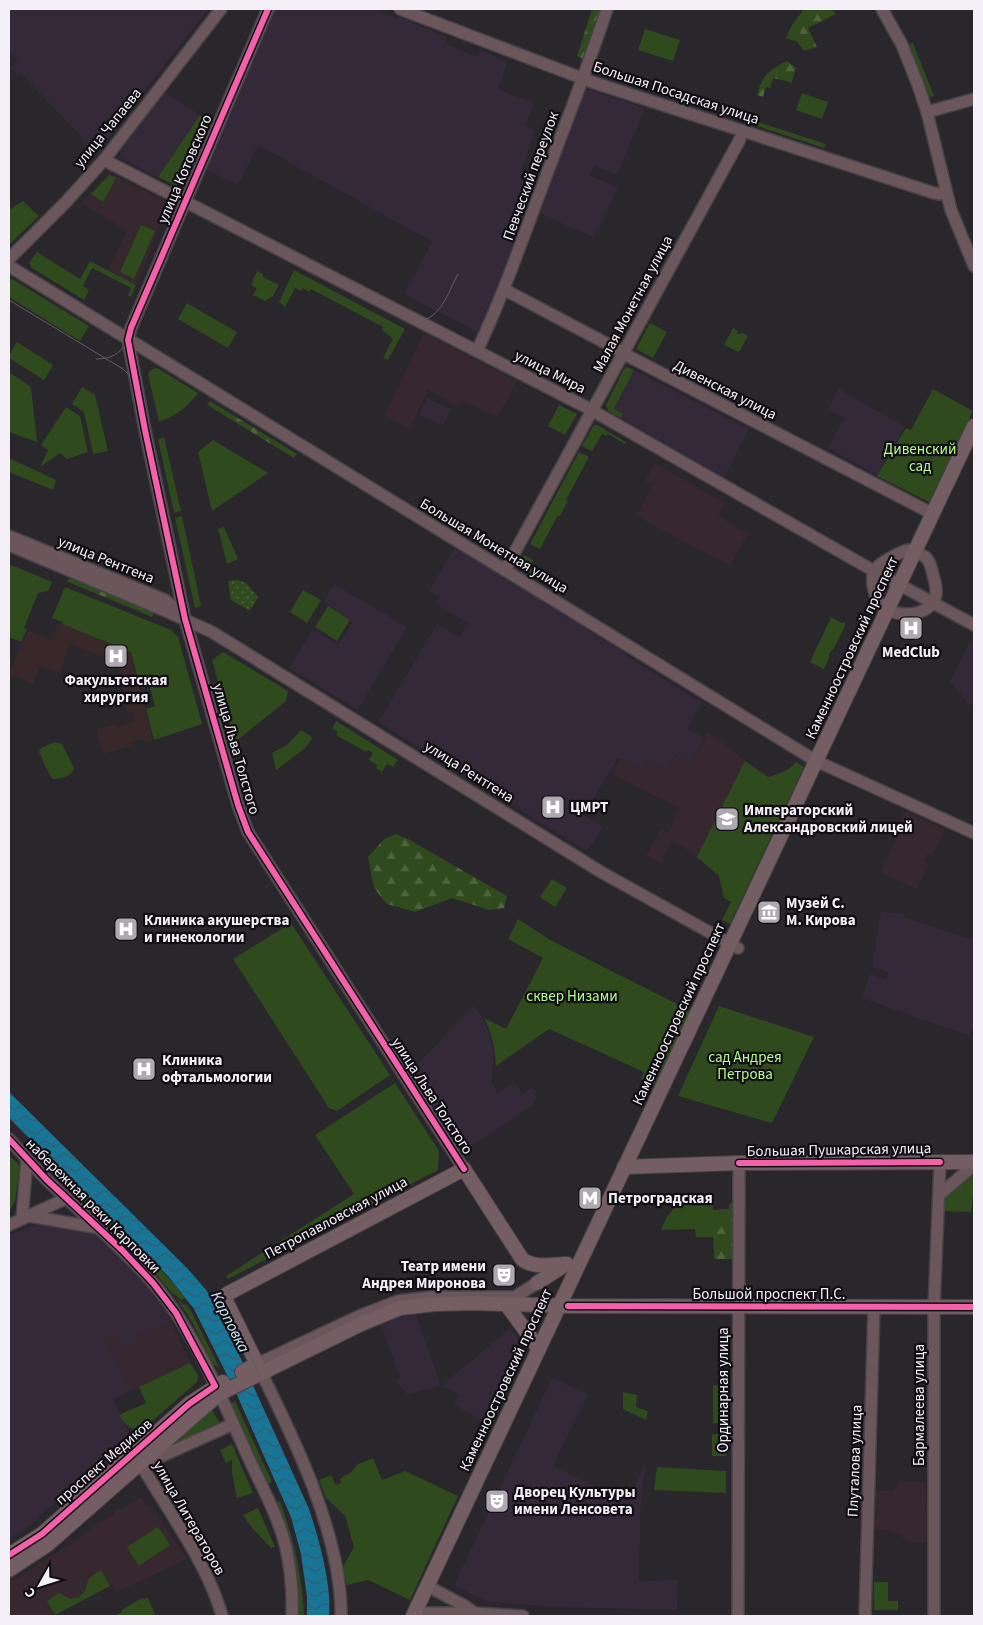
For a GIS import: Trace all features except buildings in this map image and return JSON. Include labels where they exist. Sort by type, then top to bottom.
[{"type":"main road","name":"Каменноостровский проспект","points":[[919,554],[933,514],[974,426]]},
{"type":"main road","name":"Каменноостровский проспект","points":[[418,1615],[434,1590],[564,1306],[903,587],[974,448]]},
{"type":"main road","name":"Большая Пушкарская улица","points":[[629,1167],[940,1162],[974,1164]]},
{"type":"main road","name":"Каменноостровский проспект","points":[[418,1615],[539,1349],[564,1306],[584,1253],[629,1167]]},
{"type":"main road","name":"улица Льва Толстого","points":[[464,1169],[518,1254],[527,1263],[535,1265],[567,1264]]},
{"type":"main road","name":"Петропавловская улица","points":[[254,1371],[226,1301],[226,1297],[232,1291],[464,1169]]},
{"type":"main road","points":[[543,1305],[535,1293],[539,1282],[584,1253]]},
{"type":"main road","name":"Большой проспект П.С.","points":[[217,1390],[254,1371],[400,1308],[435,1304],[974,1307]]},
{"type":"main road","points":[[506,1304],[539,1349]]},
{"type":"main road","name":"проспект Медиков","points":[[9,1570],[47,1545],[140,1463],[217,1390]]},
{"type":"main road","name":"проспект Медиков","points":[[9,1556],[42,1534],[189,1404],[217,1390]]},
{"type":"street","name":"улица Чапаева","points":[[9,259],[65,203],[104,160],[221,9]]},
{"type":"street","name":"улица Котовского","points":[[128,340],[131,328],[268,9]]},
{"type":"street","name":"Большая Посадская улица","points":[[400,9],[584,78],[934,193],[946,192]]},
{"type":"street","name":"Певческий переулок","points":[[477,351],[505,290],[550,164],[584,78],[607,9]]},
{"type":"street","points":[[882,9],[902,44],[927,112],[946,192],[957,227],[974,266]]},
{"type":"street","points":[[927,112],[974,99]]},
{"type":"street","name":"Малая Монетная улица","points":[[505,570],[593,411],[743,131]]},
{"type":"street","name":"улица Мира","points":[[104,160],[593,411],[874,571],[974,625]]},
{"type":"street","name":"Большая Монетная улица","points":[[9,266],[820,763],[974,833]]},
{"type":"street","name":"Дивенская улица","points":[[505,290],[933,514]]},
{"type":"street","name":"улица Льва Толстого","points":[[128,340],[185,619],[238,805],[248,832],[464,1169]]},
{"type":"street","name":"улица Рентгена","points":[[9,536],[165,600],[182,614],[185,619]]},
{"type":"street","name":"улица Рентгена","points":[[9,545],[212,632],[601,872],[734,946]]},
{"type":"street","points":[[909,550],[919,554],[928,559],[931,564],[936,589],[934,603],[923,610],[907,615],[892,611],[878,601],[872,584],[874,571],[882,562],[904,551],[909,550]]},
{"type":"street","name":"набережная реки Карповки","points":[[9,1140],[128,1256],[165,1298],[184,1328],[217,1390],[282,1534],[292,1583],[292,1616]]},
{"type":"street","points":[[25,1217],[27,1159]]},
{"type":"street","name":"Бармалеева улица","points":[[934,1616],[934,1307],[940,1162]]},
{"type":"street","name":"Ординарная улица","points":[[738,1616],[739,1164]]},
{"type":"street","points":[[939,1194],[974,1164]]},
{"type":"street","points":[[9,1225],[67,1198]]},
{"type":"street","points":[[25,1217],[99,1228]]},
{"type":"street","points":[[341,1616],[334,1559],[320,1506],[291,1435],[254,1371],[359,1316],[398,1301],[431,1297],[515,1297],[539,1282]]},
{"type":"street","name":"Плуталова улица","points":[[866,1616],[874,1307]]},
{"type":"street","points":[[140,1463],[152,1460],[233,1424]]},
{"type":"street","name":"улица Литераторов","points":[[140,1463],[193,1551],[213,1590],[222,1616]]},
{"type":"street","points":[[434,1590],[477,1615]]},
{"type":"street","points":[[418,1615],[522,1616]]},
{"type":"shaded area","points":[[9,9],[208,9],[94,156],[85,146],[79,134],[20,73],[18,76],[10,68],[18,61],[9,51]]},
{"type":"shaded area","points":[[275,9],[375,9],[398,19],[400,17],[447,37],[445,42],[448,45],[478,57],[481,50],[507,63],[498,89],[534,103],[525,125],[535,130],[519,178],[535,185],[507,265],[477,332],[404,294],[432,242],[258,145],[238,185],[207,170]]},
{"type":"shaded area","points":[[585,88],[645,108],[617,175],[594,165],[590,176],[618,187],[594,238],[539,213]]},
{"type":"shaded area","points":[[165,93],[200,115],[158,177],[121,158],[120,151]]},
{"type":"shaded area","points":[[109,173],[170,203],[136,285],[108,270],[127,231],[81,203]]},
{"type":"shaded area","points":[[424,333],[517,381],[497,418],[462,401],[458,407],[428,390],[409,429],[384,415]]},
{"type":"shaded area","points":[[634,370],[749,429],[724,477],[612,414]]},
{"type":"shaded area","points":[[839,389],[905,427],[877,475],[828,448],[844,418],[828,409]]},
{"type":"shaded area","points":[[427,398],[451,409],[444,425],[440,423],[439,425],[419,415]]},
{"type":"shaded area","points":[[655,463],[725,503],[718,516],[748,533],[730,566],[636,516],[655,481],[653,480],[650,484],[645,481]]},
{"type":"shaded area","points":[[455,547],[702,702],[687,729],[704,738],[691,764],[675,756],[667,770],[647,760],[642,770],[618,758],[583,815],[603,827],[587,851],[378,722],[437,624],[460,637],[468,623],[436,604],[440,598],[429,591]]},
{"type":"shaded area","points":[[334,584],[407,627],[358,710],[289,668],[313,629],[338,645],[353,621],[323,602]]},
{"type":"shaded area","points":[[58,623],[131,652],[153,741],[144,743],[143,739],[131,742],[132,746],[103,754],[96,729],[116,724],[117,727],[135,722],[133,712],[127,714],[123,695],[125,694],[117,663],[70,644],[59,674],[40,666],[33,684],[9,674],[28,630],[51,639]]},
{"type":"shaded area","points":[[972,638],[974,639],[974,705],[970,706],[950,681]]},
{"type":"shaded area","name":"Императорский Александровский лицей","points":[[708,732],[768,777],[786,770],[796,762],[804,767],[730,924],[722,920],[731,902],[724,898],[719,876],[697,857],[671,841],[662,864],[646,856],[660,829],[668,833],[680,809],[613,775],[621,759],[642,770],[647,760],[668,770],[675,757],[691,764]]},
{"type":"shaded area","points":[[905,811],[945,830],[932,856],[927,854],[924,861],[929,864],[917,889],[881,873],[900,829],[898,828]]},
{"type":"shaded area","points":[[881,912],[905,914],[904,917],[974,940],[974,1025],[970,1036],[862,998],[870,974],[886,980],[889,972],[872,967]]},
{"type":"shaded area","points":[[473,1006],[480,1013],[489,1032],[494,1053],[492,1083],[498,1093],[515,1082],[523,1095],[531,1087],[537,1091],[534,1095],[537,1096],[533,1105],[462,1152],[411,1071]]},
{"type":"shaded area","points":[[37,1224],[100,1235],[150,1288],[161,1302],[171,1321],[135,1337],[138,1342],[125,1350],[120,1369],[122,1368],[130,1391],[113,1399],[133,1442],[98,1471],[94,1466],[33,1523],[9,1539],[9,1235]]},
{"type":"shaded area","points":[[415,1312],[441,1386],[407,1394],[395,1381],[400,1377],[380,1322]]},
{"type":"shaded area","points":[[171,1321],[190,1363],[130,1391],[122,1374],[124,1373],[122,1369],[120,1369],[103,1338],[113,1331],[125,1350],[138,1342],[135,1337]]},
{"type":"shaded area","points":[[510,1328],[526,1349],[492,1425],[454,1405],[459,1394],[441,1386]]},
{"type":"shaded area","name":"Дворец Культуры имени Ленсовета","points":[[552,1378],[587,1394],[553,1466],[628,1502],[644,1464],[646,1465],[641,1496],[639,1581],[678,1580],[677,1610],[558,1607],[488,1602],[454,1585]]},
{"type":"shaded area","points":[[900,1482],[926,1482],[927,1542],[911,1543],[888,1530],[875,1530],[876,1491],[893,1491]]},
{"type":"shaded area","points":[[141,1497],[147,1506],[150,1505],[187,1559],[117,1592],[112,1585],[53,1616],[9,1616],[9,1583],[78,1539],[94,1526],[114,1514],[113,1512],[121,1507],[122,1509]]},
{"type":"green space","points":[[592,9],[600,9],[583,59],[577,56]]},
{"type":"green space","points":[[804,9],[832,9],[836,14],[808,28],[817,47],[804,51],[797,42],[786,38],[792,25]]},
{"type":"green space","points":[[645,29],[680,40],[673,61],[638,50]]},
{"type":"green space","points":[[913,43],[934,96],[930,97],[908,45]]},
{"type":"green space","points":[[787,61],[796,68],[791,85],[790,82],[773,78],[770,88],[766,87],[763,97],[757,95],[761,83],[767,74],[775,67]]},
{"type":"green space","points":[[802,93],[828,102],[822,119],[796,110]]},
{"type":"green space","points":[[200,115],[207,119],[177,186],[158,177]]},
{"type":"green space","points":[[758,122],[826,144],[824,148],[757,126]]},
{"type":"green space","points":[[109,175],[116,178],[103,202],[91,194]]},
{"type":"green space","points":[[23,201],[39,216],[9,245],[9,210]]},
{"type":"green space","points":[[141,225],[155,231],[134,279],[120,272]]},
{"type":"green space","points":[[37,252],[80,279],[90,261],[136,285],[131,297],[128,295],[131,288],[92,268],[83,286],[89,290],[84,300],[32,268],[29,263]]},
{"type":"green space","points":[[294,270],[405,329],[388,360],[383,358],[393,339],[382,330],[383,327],[311,289],[309,292],[303,288],[301,291],[295,288],[285,307],[279,302]]},
{"type":"green space","points":[[257,271],[263,274],[263,277],[279,285],[273,296],[265,301],[253,295],[257,288],[251,285]]},
{"type":"green space","points":[[9,279],[12,279],[89,326],[80,341],[9,297]]},
{"type":"green space","points":[[187,303],[237,332],[228,348],[178,319]]},
{"type":"green space","points":[[650,323],[667,332],[653,358],[636,349]]},
{"type":"green space","points":[[733,328],[737,330],[738,334],[743,333],[748,336],[739,352],[724,345]]},
{"type":"green space","points":[[17,342],[53,365],[44,380],[9,358]]},
{"type":"green space","points":[[627,367],[634,370],[614,409],[623,414],[621,418],[608,411],[606,405],[624,369]]},
{"type":"green space","points":[[155,368],[198,393],[181,411],[159,422],[148,374]]},
{"type":"green space","points":[[9,372],[31,387],[37,442],[9,432]]},
{"type":"green space","points":[[82,387],[95,395],[108,451],[93,454],[84,412],[72,404]]},
{"type":"green space","name":"Дивенский сад","points":[[933,389],[973,411],[929,502],[877,476],[906,428],[911,430]]},
{"type":"green space","points":[[210,401],[297,454],[294,458],[207,405]]},
{"type":"green space","points":[[559,405],[577,414],[565,435],[548,426]]},
{"type":"green space","points":[[66,407],[80,416],[88,452],[67,459],[60,453],[40,467],[48,450],[41,445]]},
{"type":"green space","points":[[594,425],[626,442],[625,444],[608,434],[606,436],[602,434],[592,451],[582,446]]},
{"type":"green space","points":[[164,437],[181,511],[174,513],[158,439]]},
{"type":"green space","points":[[213,440],[268,473],[212,511],[198,452]]},
{"type":"green space","points":[[579,452],[589,457],[566,500],[568,501],[560,516],[558,515],[540,549],[530,544]]},
{"type":"green space","points":[[9,458],[56,480],[53,490],[9,472]]},
{"type":"green space","points":[[182,516],[201,606],[195,608],[175,518]]},
{"type":"green space","points":[[224,527],[238,559],[227,564],[218,529]]},
{"type":"green space","points":[[524,555],[533,560],[532,564],[564,584],[559,592],[522,569],[523,566],[519,564]]},
{"type":"green space","points":[[9,564],[52,582],[48,591],[38,593],[24,628],[27,629],[21,642],[9,637]]},
{"type":"green space","points":[[74,577],[155,611],[152,617],[66,581]]},
{"type":"green space","points":[[237,580],[246,583],[258,597],[250,611],[231,600],[228,581]]},
{"type":"green space","points":[[65,587],[171,630],[178,637],[202,724],[154,740],[146,709],[155,706],[147,677],[138,679],[131,652],[62,624],[63,622],[52,618]]},
{"type":"green space","points":[[303,590],[321,600],[307,623],[290,612]]},
{"type":"green space","points":[[328,606],[350,620],[337,641],[315,627]]},
{"type":"green space","points":[[831,617],[842,623],[845,622],[845,626],[829,654],[824,669],[810,662]]},
{"type":"green space","points":[[223,652],[288,691],[286,701],[235,742],[212,660]]},
{"type":"green space","points":[[336,721],[398,760],[393,767],[387,764],[382,772],[376,768],[377,765],[369,760],[373,753],[368,750],[366,752],[336,735],[338,732],[332,729]]},
{"type":"green space","points":[[301,730],[313,738],[304,749],[276,770],[272,753],[287,745]]},
{"type":"green space","points":[[55,742],[62,744],[74,768],[69,775],[53,779],[39,752],[41,748]]},
{"type":"green space","points":[[745,761],[768,777],[783,772],[796,762],[804,767],[730,924],[722,920],[731,902],[724,898],[719,876],[697,857]]},
{"type":"green space","points":[[396,834],[507,896],[504,908],[489,910],[452,898],[415,912],[387,904],[374,888],[368,857],[384,839]]},
{"type":"green space","points":[[552,879],[567,888],[555,907],[540,897]]},
{"type":"green space","name":"сквер Низами","points":[[518,919],[552,941],[691,1011],[655,1087],[641,1079],[644,1072],[549,1029],[496,1066],[493,1041],[484,1018],[506,1029],[543,958],[508,939]]},
{"type":"green space","points":[[291,923],[390,1075],[337,1111],[329,1108],[233,959]]},
{"type":"green space","name":"сад Андрея Петрова","points":[[719,1006],[814,1037],[772,1123],[678,1096]]},
{"type":"green space","points":[[395,1083],[439,1151],[438,1170],[228,1279],[226,1276],[354,1194],[315,1135]]},
{"type":"green space","points":[[9,1155],[20,1166],[15,1201],[9,1212]]},
{"type":"green space","points":[[974,1171],[974,1193],[971,1212],[945,1211],[945,1195]]},
{"type":"green space","points":[[61,1172],[167,1276],[185,1298],[182,1300],[172,1293],[128,1243],[56,1176]]},
{"type":"green space","points":[[712,1201],[713,1210],[729,1209],[729,1204],[733,1203],[732,1259],[714,1259],[714,1237],[696,1237],[695,1229],[661,1230],[670,1213],[680,1205]]},
{"type":"green space","points":[[733,1203],[732,1259],[714,1259],[713,1219],[721,1209],[729,1209],[729,1204]]},
{"type":"green space","points":[[175,1296],[184,1305],[186,1304],[191,1311],[220,1369],[213,1364],[191,1320]]},
{"type":"green space","points":[[190,1363],[198,1375],[197,1382],[143,1429],[135,1429],[126,1424],[119,1415],[146,1403],[139,1387]]},
{"type":"green space","points":[[713,1385],[727,1385],[726,1424],[713,1423]]},
{"type":"green space","points":[[623,1392],[637,1395],[636,1407],[648,1411],[646,1420],[623,1409]]},
{"type":"green space","points":[[235,1401],[272,1482],[267,1484],[276,1503],[280,1501],[285,1515],[299,1572],[304,1616],[298,1616],[296,1577],[230,1404]]},
{"type":"green space","points":[[212,1409],[221,1426],[172,1447],[171,1445]]},
{"type":"green space","points":[[712,1434],[727,1435],[726,1456],[712,1456]]},
{"type":"green space","points":[[232,1444],[253,1493],[237,1498],[232,1473],[232,1460],[226,1463],[220,1450]]},
{"type":"green space","points":[[373,1458],[382,1480],[405,1471],[458,1496],[410,1600],[368,1580],[347,1585],[343,1567],[354,1547],[345,1516],[326,1498],[319,1480],[331,1475],[336,1485],[341,1483],[340,1479],[351,1472],[358,1464]]},
{"type":"green space","points":[[657,1467],[726,1471],[726,1493],[654,1490]]},
{"type":"green space","points":[[258,1508],[275,1547],[271,1548],[252,1528],[243,1515]]},
{"type":"green space","points":[[158,1527],[170,1545],[139,1566],[127,1547]]},
{"type":"green space","points":[[101,1570],[110,1586],[55,1615],[47,1601],[59,1593],[71,1599],[79,1597],[84,1593],[89,1578]]},
{"type":"green space","points":[[874,1582],[888,1582],[888,1601],[898,1601],[898,1610],[874,1610]]},
{"type":"green space","points":[[148,1598],[156,1616],[113,1616],[140,1599]]},
{"type":"water","name":"Карповка","points":[[9,1092],[187,1268],[207,1291],[242,1361],[309,1509],[327,1576],[329,1616],[307,1616],[307,1597],[301,1554],[291,1517],[237,1395],[194,1309],[168,1276],[9,1118]]},
{"type":"tram line","points":[[96,359],[115,355],[128,340],[271,9]]},
{"type":"tram line","points":[[188,195],[190,203],[196,208],[413,320],[422,320],[430,317],[442,306],[458,274]]},
{"type":"tram line","points":[[9,300],[123,369],[133,379]]},
{"type":"tram line","points":[[127,331],[126,337],[135,391],[182,614],[235,806],[245,832],[458,1165],[455,1172],[448,1176],[228,1291],[223,1299],[289,1436],[318,1507],[332,1559],[339,1616]]},
{"type":"cycle path","points":[[268,9],[131,328],[128,340],[185,619],[238,805],[248,832],[464,1169]]},
{"type":"cycle path","points":[[9,1139],[47,1180],[122,1250],[153,1283],[176,1313],[215,1386],[189,1404],[42,1534],[9,1555]]},
{"type":"cycle path","points":[[739,1163],[940,1162]]},
{"type":"cycle path","points":[[568,1306],[974,1307]]},
{"type":"place","name":"MedClub","points":[[911,628]]},
{"type":"place","name":"Факультетская хирургия","points":[[116,656]]},
{"type":"place","name":"ЦМРТ","points":[[553,807]]},
{"type":"place","name":"Императорский Александровский лицей","points":[[727,819]]},
{"type":"place","name":"Музей С. М. Кирова","points":[[769,912]]},
{"type":"place","name":"Клиника акушерства и гинекологии","points":[[126,929]]},
{"type":"place","name":"Клиника офтальмологии","points":[[144,1069]]},
{"type":"place","name":"Петроградская","points":[[590,1198]]},
{"type":"place","name":"Театр имени Андрея Миронова","points":[[504,1275]]},
{"type":"place","name":"Дворец Культуры имени Ленсовета","points":[[497,1501]]}]
